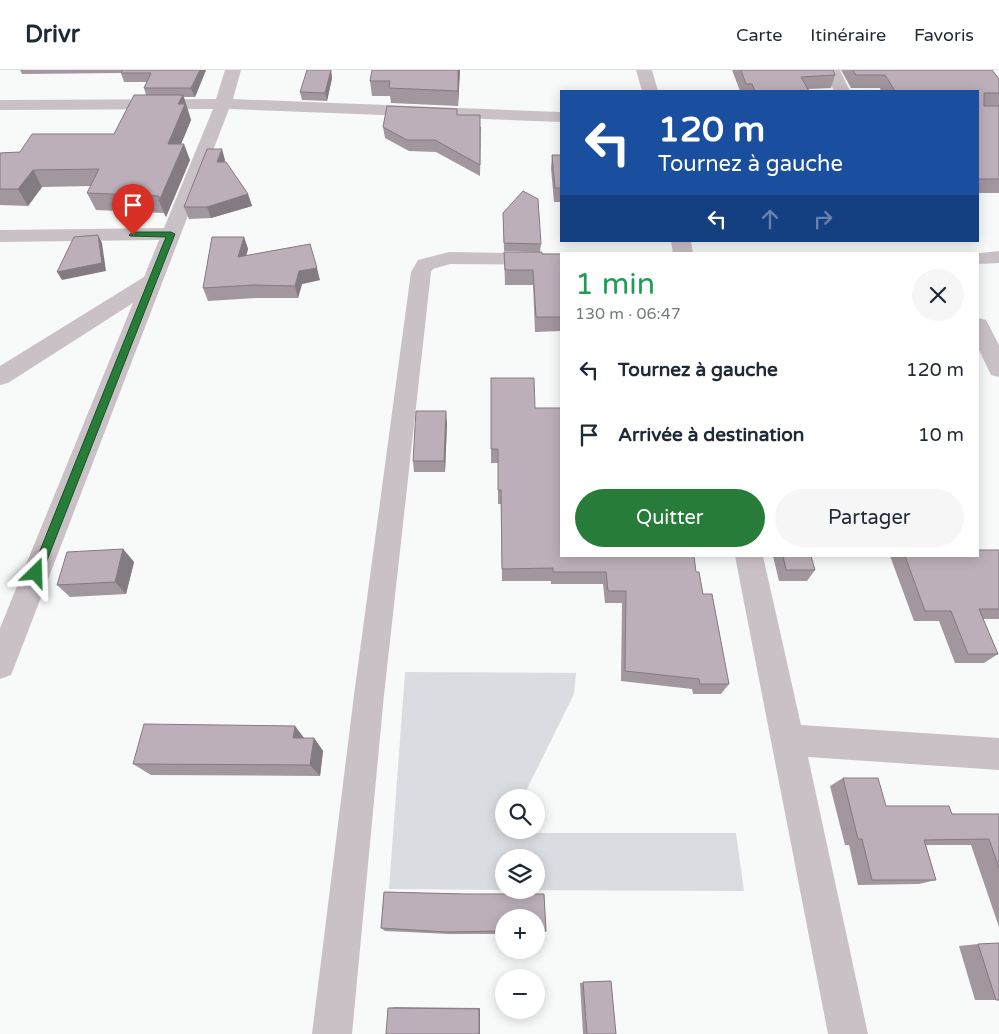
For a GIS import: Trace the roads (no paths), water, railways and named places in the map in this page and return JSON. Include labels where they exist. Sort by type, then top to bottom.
[{"type":"street","points":[[0,664],[223,104],[234,70]]},
{"type":"street","points":[[644,70],[650,90]]},
{"type":"street","points":[[832,70],[842,90]]},
{"type":"street","points":[[0,105],[223,104],[560,117]]},
{"type":"street","points":[[0,237],[171,234]]},
{"type":"street","points":[[332,1034],[370,685],[421,272],[425,265],[449,258],[560,259]]},
{"type":"street","points":[[979,258],[999,258]]},
{"type":"street","points":[[0,377],[153,281]]},
{"type":"street","points":[[979,327],[999,369]]},
{"type":"street","points":[[749,557],[848,1034]]},
{"type":"street","points":[[788,740],[999,754]]}]
